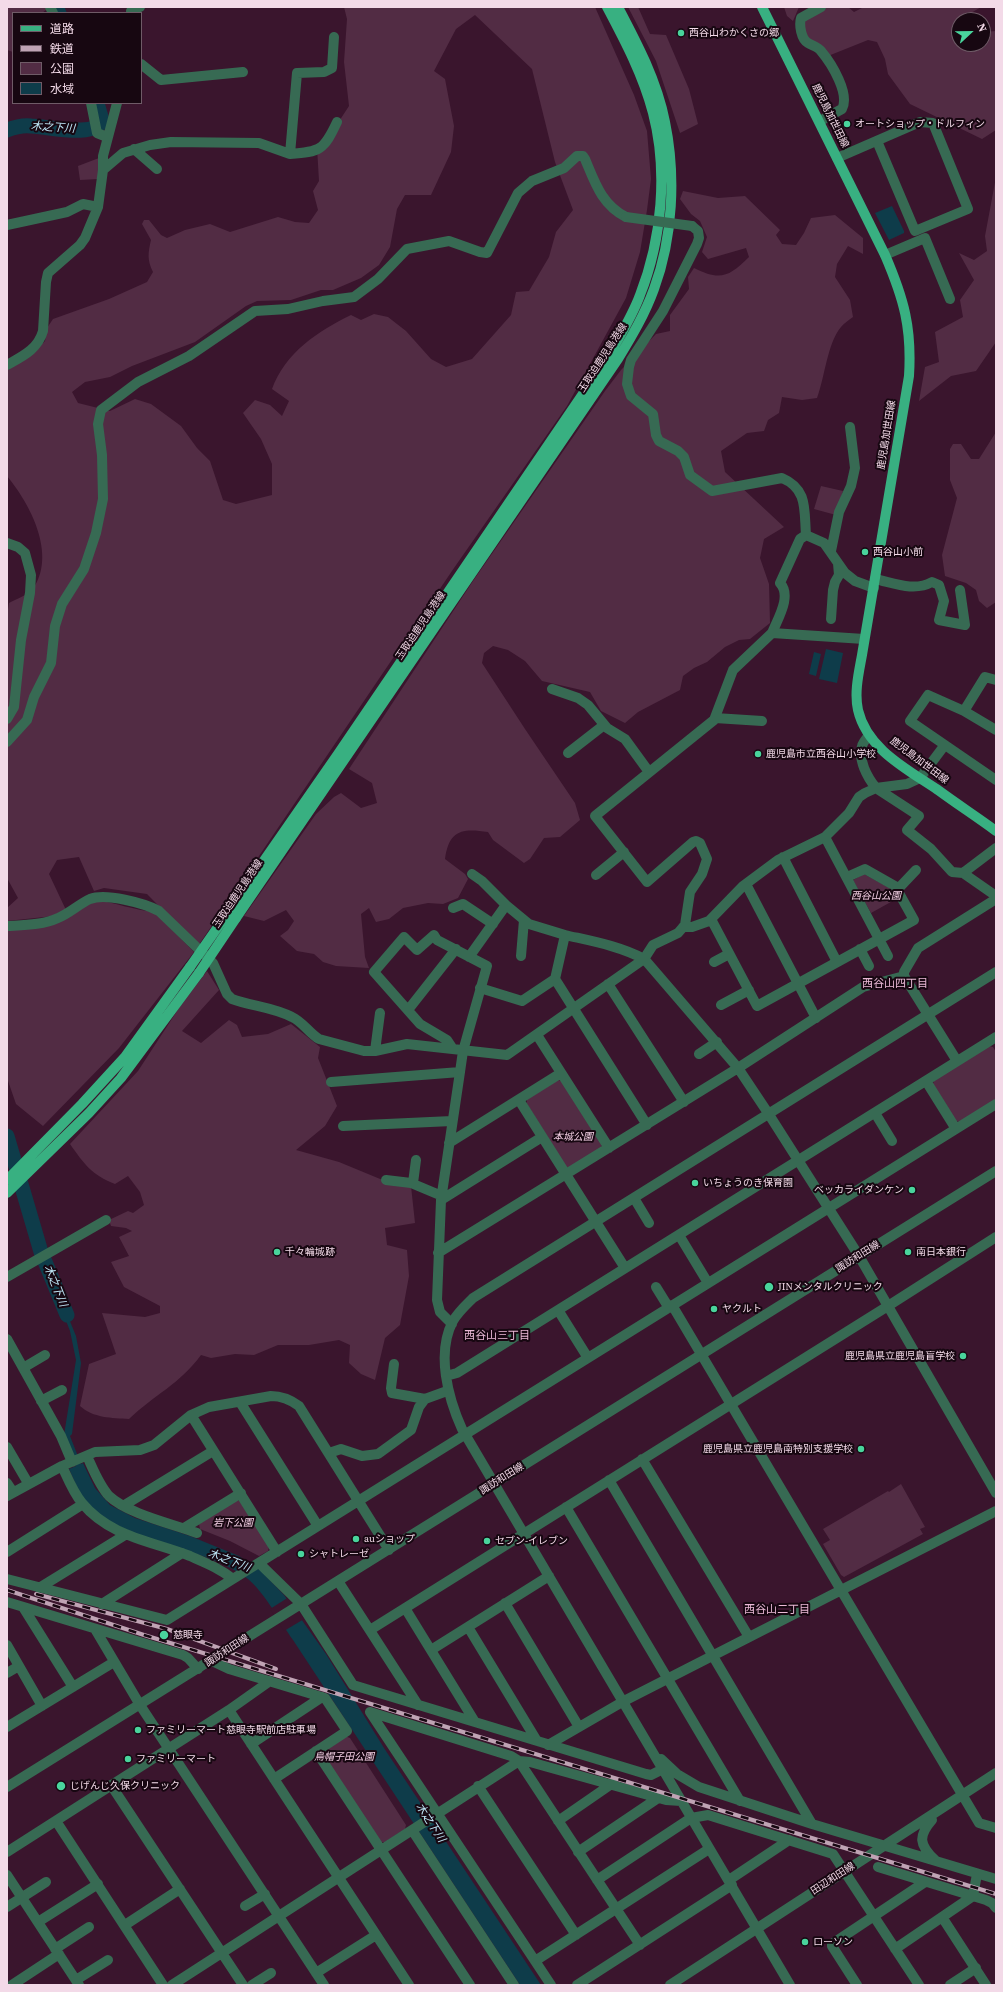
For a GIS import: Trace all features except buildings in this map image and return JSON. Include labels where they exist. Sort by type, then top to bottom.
[{"type":"main road","name":"玉取迫鹿児島港線","points":[[7,1180],[82,1104],[125,1057],[190,967],[232,914],[464,575],[608,357],[632,313],[648,271],[656,235],[660,204],[660,175],[653,112],[640,74],[607,7]]},
{"type":"main road","name":"玉取迫鹿児島港線","points":[[464,575],[635,331],[655,288],[667,234],[671,183],[668,141],[665,120],[649,72],[633,34],[618,7]]},
{"type":"main road","name":"鹿児島加世田線","points":[[762,7],[820,121],[885,255],[900,291],[906,311],[910,354],[909,376],[864,639],[857,697],[858,708],[862,722],[869,735],[889,756],[996,831]]},
{"type":"main road","name":"玉取迫鹿児島港線","points":[[7,1193],[89,1113],[130,1068],[199,973],[232,914]]},
{"type":"street","points":[[131,10],[140,7]]},
{"type":"street","points":[[820,121],[842,110],[845,98],[844,91],[828,61],[821,50],[804,40],[800,26],[801,18],[821,7]]},
{"type":"street","points":[[290,154],[297,73],[324,72],[332,68],[334,37]]},
{"type":"street","points":[[142,65],[161,80],[243,72]]},
{"type":"street","points":[[91,104],[97,132],[107,137]]},
{"type":"street","points":[[107,104],[112,119]]},
{"type":"street","points":[[7,365],[29,352],[41,338],[48,273],[80,245],[98,207],[103,170],[103,156],[117,104]]},
{"type":"street","points":[[103,170],[123,153],[171,142],[259,143],[290,154],[314,152],[320,149],[330,138],[336,122]]},
{"type":"street","points":[[837,158],[920,122],[933,123],[968,209],[914,231],[877,141]]},
{"type":"street","points":[[134,150],[157,169]]},
{"type":"street","points":[[7,742],[27,720],[34,698],[51,663],[55,626],[62,604],[84,569],[96,533],[103,498],[102,455],[98,424],[98,416],[101,410],[108,403],[138,382],[189,356],[255,311],[288,309],[323,301],[354,297],[378,280],[407,248],[449,241],[487,253],[518,193],[532,181],[564,168],[577,156],[583,156],[601,196],[615,212],[626,217],[692,226],[698,231],[699,238],[697,244],[663,311],[631,360],[629,367],[628,390],[631,396],[653,414],[656,435],[659,440],[678,451],[684,457],[690,475],[712,491],[782,478],[792,482],[800,490],[802,497],[806,535]]},
{"type":"street","points":[[7,225],[67,212],[83,204],[98,207]]},
{"type":"street","points":[[885,255],[925,238],[950,298]]},
{"type":"street","points":[[831,551],[839,512],[851,486],[855,468],[850,427]]},
{"type":"street","points":[[806,535],[824,543],[845,573],[855,581],[913,587],[924,586],[932,582],[939,585],[944,601],[939,620],[965,625],[960,590]]},
{"type":"street","points":[[7,926],[41,923],[54,920],[96,898],[116,898],[159,911],[213,963],[227,994],[232,999],[261,1005],[292,1016],[319,1039],[352,1049],[375,1051],[401,1044],[507,1055],[644,959],[653,945],[678,934],[684,927],[687,916],[687,902],[690,892],[705,868],[706,856],[700,843],[696,841],[693,842],[647,882],[595,816],[715,718],[734,670],[772,632],[784,604],[786,594],[780,583],[800,539],[806,535]]},
{"type":"street","points":[[7,543],[18,547],[25,553],[31,575],[30,592],[21,640],[14,707],[7,719]]},
{"type":"street","points":[[831,619],[833,590],[839,575],[838,562]]},
{"type":"street","points":[[772,632],[864,639]]},
{"type":"street","points":[[964,711],[985,677],[996,680]]},
{"type":"street","points":[[552,688],[578,698],[588,705],[604,725],[625,739],[649,772]]},
{"type":"street","points":[[996,730],[964,711],[928,695],[910,721],[944,746],[996,780]]},
{"type":"street","points":[[715,718],[762,720]]},
{"type":"street","points":[[568,753],[604,725]]},
{"type":"street","points":[[869,735],[862,746],[863,763],[867,774],[876,788],[919,816],[907,830],[931,849],[952,872],[963,873],[996,896]]},
{"type":"street","points":[[684,927],[699,925],[711,919],[746,884],[783,858],[825,837],[849,813],[859,797],[876,788],[907,784],[920,778],[944,746]]},
{"type":"street","points":[[825,837],[888,956]]},
{"type":"street","points":[[963,873],[996,848]]},
{"type":"street","points":[[596,875],[624,852]]},
{"type":"street","points":[[783,858],[837,962]]},
{"type":"street","points":[[711,919],[757,1006],[914,920],[895,886],[865,869],[847,877]]},
{"type":"street","points":[[897,890],[916,870]]},
{"type":"street","points":[[472,874],[482,881],[506,905],[529,924],[565,935],[590,940],[644,959],[652,966],[717,1042],[738,1068],[768,1113],[859,1256],[996,1493]]},
{"type":"street","points":[[746,884],[816,1018]]},
{"type":"street","points":[[957,1061],[904,976],[904,972],[918,948],[996,899]]},
{"type":"street","points":[[452,908],[463,904],[493,924]]},
{"type":"street","points":[[470,957],[506,905]]},
{"type":"street","points":[[521,956],[524,920]]},
{"type":"street","points":[[452,1324],[438,1308],[438,1253],[441,1198],[463,1051],[487,966],[438,940],[434,935],[417,950],[404,937],[374,972],[420,1024],[447,1040],[453,1049]]},
{"type":"street","points":[[480,988],[522,1001],[555,979],[565,935]]},
{"type":"street","points":[[408,1010],[456,949]]},
{"type":"street","points":[[860,949],[869,966]]},
{"type":"street","points":[[714,962],[729,954]]},
{"type":"street","points":[[790,1985],[758,1928],[709,1849],[624,1701],[465,1434],[452,1407],[448,1391],[446,1376],[446,1352],[452,1324],[462,1309],[474,1298],[996,972]]},
{"type":"street","points":[[438,1253],[684,1102],[863,987],[904,976]]},
{"type":"street","points":[[555,979],[647,1124]]},
{"type":"street","points":[[608,984],[684,1102]]},
{"type":"street","points":[[721,1005],[749,990]]},
{"type":"street","points":[[375,1051],[380,1013]]},
{"type":"street","points":[[537,1035],[609,1148]]},
{"type":"street","points":[[446,1376],[457,1373],[957,1061],[995,1040]]},
{"type":"street","points":[[699,1054],[717,1042]]},
{"type":"street","points":[[331,1082],[460,1072]]},
{"type":"street","points":[[449,1143],[561,1073]]},
{"type":"street","points":[[926,1081],[956,1129]]},
{"type":"street","points":[[519,1100],[625,1268]]},
{"type":"street","points":[[7,1579],[167,1620],[996,1104]]},
{"type":"street","points":[[875,1113],[892,1141]]},
{"type":"street","points":[[343,1126],[452,1121]]},
{"type":"street","points":[[441,1198],[542,1137]]},
{"type":"street","points":[[413,1183],[416,1160]]},
{"type":"street","name":"諏訪和田線","points":[[7,1787],[996,1171]]},
{"type":"street","points":[[386,1180],[413,1183],[441,1198]]},
{"type":"street","points":[[634,1198],[649,1222]]},
{"type":"street","points":[[7,1277],[106,1220]]},
{"type":"street","points":[[679,1235],[708,1283]]},
{"type":"street","points":[[370,1630],[996,1237]]},
{"type":"street","points":[[656,1287],[702,1354],[979,1822],[996,1828]]},
{"type":"street","points":[[558,1310],[588,1358]]},
{"type":"street","points":[[7,1339],[61,1436],[109,1496],[123,1506],[197,1533]]},
{"type":"street","points":[[23,1368],[46,1356]]},
{"type":"street","points":[[394,1364],[391,1388],[392,1393],[425,1399],[448,1391]]},
{"type":"street","points":[[41,1401],[62,1390]]},
{"type":"street","points":[[7,1483],[10,1494],[62,1466],[94,1452],[140,1450],[154,1445],[191,1415],[209,1407],[276,1396],[294,1402],[299,1406],[389,1550]]},
{"type":"street","points":[[329,1453],[341,1449],[362,1456],[378,1454],[411,1430],[419,1407],[425,1399]]},
{"type":"street","points":[[240,1402],[318,1526]]},
{"type":"street","points":[[191,1415],[277,1552]]},
{"type":"street","points":[[7,1447],[28,1483]]},
{"type":"street","points":[[123,1506],[213,1450]]},
{"type":"street","points":[[642,1459],[749,1637]]},
{"type":"street","points":[[62,1466],[71,1486],[83,1504],[105,1524],[124,1535],[182,1553],[220,1568],[234,1578]]},
{"type":"street","points":[[609,1480],[812,1824]]},
{"type":"street","points":[[184,1528],[241,1493]]},
{"type":"street","points":[[7,1552],[83,1504]]},
{"type":"street","points":[[566,1507],[740,1801]]},
{"type":"street","points":[[548,1745],[624,1701],[996,1511]]},
{"type":"street","points":[[40,1588],[124,1535]]},
{"type":"street","points":[[102,1604],[182,1553]]},
{"type":"street","points":[[257,1564],[299,1605],[353,1685],[646,1774],[651,1775],[663,1769]]},
{"type":"street","points":[[431,1650],[549,1576]]},
{"type":"street","points":[[338,1581],[418,1705]]},
{"type":"street","points":[[7,1602],[182,1655],[188,1658],[198,1669]]},
{"type":"street","points":[[505,1603],[579,1727]]},
{"type":"street","points":[[23,1607],[73,1687]]},
{"type":"street","points":[[405,1608],[475,1722]]},
{"type":"street","points":[[468,1627],[537,1741]]},
{"type":"street","points":[[95,1629],[168,1748],[324,1985]]},
{"type":"street","points":[[7,1644],[42,1706]]},
{"type":"street","points":[[212,1660],[229,1669],[325,1698],[347,1731],[274,1779]]},
{"type":"street","points":[[7,1727],[114,1662]]},
{"type":"street","points":[[7,1673],[19,1666]]},
{"type":"street","points":[[7,1852],[229,1710],[270,1681]]},
{"type":"street","points":[[251,1744],[322,1697]]},
{"type":"street","points":[[229,1710],[409,1985]]},
{"type":"street","points":[[551,1985],[370,1712],[511,1756],[519,1761],[640,1945]]},
{"type":"street","points":[[651,1749],[677,1774],[699,1787],[812,1824],[996,1879]]},
{"type":"street","points":[[316,1751],[470,1985]]},
{"type":"street","points":[[172,1985],[436,1813],[519,1761],[530,1762],[613,1784],[658,1798],[679,1797],[691,1786],[699,1787]]},
{"type":"street","name":"田辺和田線","points":[[670,1985],[996,1773]]},
{"type":"street","points":[[558,1821],[613,1784]]},
{"type":"street","points":[[111,1785],[243,1985]]},
{"type":"street","points":[[478,1786],[576,1935]]},
{"type":"street","points":[[578,1852],[658,1798]]},
{"type":"street","points":[[936,1861],[924,1847],[922,1837],[923,1830],[939,1811]]},
{"type":"street","points":[[597,1880],[691,1818],[708,1815],[833,1854],[919,1985]]},
{"type":"street","points":[[56,1820],[163,1985]]},
{"type":"street","points":[[413,1829],[514,1985]]},
{"type":"street","points":[[578,1985],[640,1945],[789,1840]]},
{"type":"street","points":[[535,1961],[709,1849]]},
{"type":"street","points":[[878,1867],[973,1896],[992,1903],[996,1907]]},
{"type":"street","points":[[895,1949],[973,1896],[977,1874]]},
{"type":"street","points":[[7,1875],[77,1983],[108,1960]]},
{"type":"street","points":[[7,1907],[46,1882]]},
{"type":"street","points":[[857,1985],[832,1944],[924,1882]]},
{"type":"street","points":[[38,1922],[98,1884]]},
{"type":"street","points":[[124,1925],[180,1889]]},
{"type":"street","points":[[245,1906],[265,1894]]},
{"type":"street","points":[[942,1917],[986,1985]]},
{"type":"street","points":[[12,1985],[89,1927]]},
{"type":"street","points":[[316,1973],[376,1934]]},
{"type":"street","points":[[950,1985],[976,1968]]},
{"type":"street","points":[[252,1985],[271,1973]]},
{"type":"green space","points":[[7,7],[50,7],[43,12],[12,12],[12,52],[7,50]]},
{"type":"green space","points":[[344,7],[595,7],[634,95],[647,131],[651,179],[640,252],[626,298],[567,406],[454,568],[198,946],[147,894],[104,888],[94,891],[79,857],[57,860],[49,874],[66,910],[54,916],[7,921],[7,908],[18,898],[7,878],[7,616],[9,603],[33,589],[40,575],[42,561],[38,530],[32,515],[16,487],[7,476],[7,368],[34,353],[45,341],[47,328],[53,319],[109,299],[147,282],[153,272],[149,256],[151,240],[142,224],[144,220],[149,220],[161,235],[167,238],[185,230],[210,224],[230,232],[278,217],[295,222],[309,223],[318,210],[313,191],[319,181],[317,147],[330,135],[349,106],[344,62],[347,19]],"holes":[[[475,15],[532,69],[555,162],[573,210],[556,232],[549,257],[529,291],[516,292],[511,315],[472,359],[446,367],[431,359],[406,331],[388,317],[374,314],[361,320],[351,315],[327,328],[304,344],[285,364],[278,376],[272,389],[289,401],[282,416],[270,405],[255,400],[243,413],[261,439],[272,464],[272,495],[236,504],[223,500],[210,461],[197,448],[181,426],[151,404],[135,399],[110,411],[78,403],[72,392],[85,382],[110,377],[132,366],[195,342],[246,306],[257,301],[291,300],[321,290],[333,290],[361,278],[379,265],[390,247],[397,209],[405,195],[431,195],[451,152],[454,126],[445,79],[434,71],[456,29]]]},
{"type":"green space","points":[[628,7],[638,7],[650,34],[666,35],[689,89],[698,124],[680,133],[656,61]]},
{"type":"green space","points":[[784,7],[799,7],[793,21],[787,16]]},
{"type":"green space","points":[[825,7],[848,7],[854,12],[864,7],[981,7],[973,12],[951,12],[951,52],[991,52],[991,31],[996,31],[996,130],[982,139],[910,104],[888,74],[885,59],[877,42],[868,40],[828,56],[805,38],[804,19]]},
{"type":"green space","points":[[99,158],[98,179],[80,180],[78,166]]},
{"type":"green space","points":[[996,177],[996,342],[976,371],[951,376],[919,401],[925,367],[939,362],[935,332],[963,317],[960,300],[974,280],[959,253],[974,260],[987,251],[985,236]]},
{"type":"green space","points":[[683,191],[718,198],[745,196],[780,230],[776,235],[782,244],[796,245],[811,218],[835,215],[863,238],[863,254],[848,246],[837,264],[835,277],[850,300],[853,317],[841,327],[832,342],[817,398],[802,400],[782,397],[779,413],[768,420],[764,431],[747,433],[721,451],[725,472],[784,527],[764,539],[760,558],[769,584],[770,623],[750,639],[739,640],[725,647],[707,662],[694,668],[683,676],[680,690],[638,712],[625,723],[601,711],[590,692],[542,681],[525,661],[508,650],[493,646],[484,653],[482,663],[575,803],[580,820],[560,837],[544,838],[530,859],[524,863],[493,840],[488,832],[471,830],[458,833],[450,842],[445,859],[465,874],[468,879],[458,898],[443,904],[428,903],[403,908],[389,919],[376,922],[369,908],[361,914],[365,957],[369,968],[336,966],[323,962],[314,954],[297,951],[280,936],[288,930],[294,921],[286,910],[264,921],[244,916],[316,814],[334,797],[341,793],[361,808],[377,803],[372,783],[349,769],[473,581],[605,391],[621,370],[656,334],[670,331],[670,315],[689,289],[688,277],[694,268],[711,275],[724,275],[736,269],[749,257],[746,248],[708,259],[702,252],[707,237],[700,221],[691,214],[680,199]]},
{"type":"green space","points":[[996,432],[996,602],[987,608],[979,601],[976,590],[966,583],[945,576],[942,555],[957,498],[950,480],[950,449],[953,444],[961,444],[971,459],[979,459]]},
{"type":"green space","points":[[821,486],[843,491],[836,515],[814,509]]},
{"type":"green space","name":"西谷山公園","points":[[864,874],[893,890],[898,898],[871,913],[853,880]]},
{"type":"green space","points":[[96,900],[155,912],[194,952],[119,1048],[43,1126],[16,1104],[7,1078],[7,929],[33,927]]},
{"type":"green space","points":[[207,971],[219,990],[182,1031],[201,1043],[229,1020],[237,1025],[242,1037],[268,1034],[291,1024],[320,1047],[318,1058],[337,1106],[325,1126],[296,1150],[339,1162],[385,1181],[411,1186],[415,1223],[385,1228],[387,1245],[407,1250],[409,1276],[400,1325],[385,1338],[375,1380],[361,1374],[349,1363],[350,1345],[339,1340],[309,1345],[278,1345],[254,1355],[235,1354],[211,1358],[201,1355],[176,1382],[129,1419],[109,1418],[91,1413],[80,1406],[89,1364],[116,1354],[102,1313],[145,1317],[160,1313],[160,1306],[124,1287],[111,1262],[129,1256],[119,1237],[132,1231],[126,1228],[111,1226],[109,1220],[128,1211],[133,1213],[144,1205],[140,1192],[128,1176],[115,1184],[94,1173],[84,1163],[70,1144],[138,1071],[179,1008]]},
{"type":"green space","points":[[989,1046],[993,1047],[996,1052],[996,1099],[960,1122],[956,1121],[933,1084],[934,1080]]},
{"type":"green space","name":"本城公園","points":[[558,1080],[562,1081],[602,1144],[601,1148],[571,1168],[566,1167],[527,1104],[527,1099]]},
{"type":"green space","points":[[901,1484],[925,1527],[920,1529],[923,1534],[844,1577],[841,1575],[823,1544],[830,1540],[823,1529]]},
{"type":"green space","name":"岩下公園","points":[[237,1500],[240,1501],[269,1547],[268,1551],[259,1556],[230,1541],[200,1529],[199,1524]]},
{"type":"green space","name":"烏帽子田公園","points":[[345,1736],[350,1738],[406,1825],[405,1829],[385,1842],[381,1842],[322,1753]]},
{"type":"water","points":[[892,206],[904,233],[889,240],[875,213]]},
{"type":"water","points":[[826,649],[843,653],[837,683],[819,679]]},
{"type":"water","points":[[814,652],[821,654],[816,676],[809,674]]},
{"type":"water","points":[[60,1297],[76,1336],[81,1363],[72,1434],[70,1436],[81,1464],[83,1463],[95,1488],[110,1505],[135,1518],[190,1536],[239,1556],[261,1571],[284,1595],[326,1654],[384,1748],[541,1985],[520,1985],[272,1608],[254,1585],[248,1579],[228,1567],[206,1557],[135,1534],[114,1524],[95,1511],[80,1494],[69,1469],[76,1466],[64,1435],[76,1360],[70,1331],[57,1298]]},
{"type":"pier","points":[[289,1597],[304,1619],[284,1631],[270,1609]]},
{"type":"waterway","name":"木之下川","points":[[56,7],[58,12]]},
{"type":"waterway","name":"木之下川","points":[[7,130],[25,126],[70,130],[90,129],[98,126],[102,120],[97,104]]},
{"type":"waterway","name":"木之下川","points":[[7,1136],[41,1252],[67,1315]]},
{"type":"railway","points":[[7,1590],[144,1635],[996,1894]]},
{"type":"railway","points":[[36,1594],[167,1629],[276,1669]]},
{"type":"place","name":"西谷山わかくさの郷","points":[[681,33]]},
{"type":"place","name":"オートショップ・ドルフィン","points":[[847,124]]},
{"type":"place","name":"西谷山小前","points":[[865,552]]},
{"type":"place","name":"鹿児島市立西谷山小学校","points":[[758,754]]},
{"type":"place","name":"いちょうのき保育園","points":[[695,1183]]},
{"type":"place","name":"ベッカライダンケン","points":[[912,1190]]},
{"type":"place","name":"千々輪城跡","points":[[277,1252]]},
{"type":"place","name":"南日本銀行","points":[[908,1252]]},
{"type":"place","name":"JINメンタルクリニック","points":[[769,1287]]},
{"type":"place","name":"ヤクルト","points":[[714,1309]]},
{"type":"place","name":"鹿児島県立鹿児島盲学校","points":[[963,1356]]},
{"type":"place","name":"鹿児島県立鹿児島南特別支援学校","points":[[861,1449]]},
{"type":"place","name":"auショップ","points":[[356,1539]]},
{"type":"place","name":"セブン-イレブン","points":[[487,1541]]},
{"type":"place","name":"シャトレーゼ","points":[[301,1554]]},
{"type":"place","name":"慈眼寺","points":[[164,1635]]},
{"type":"place","name":"ファミリーマート慈眼寺駅前店駐車場","points":[[138,1730]]},
{"type":"place","name":"ファミリーマート","points":[[128,1759]]},
{"type":"place","name":"じげんじ久保クリニック","points":[[61,1786]]},
{"type":"place","name":"ローソン","points":[[805,1942]]},
{"type":"district","name":"西谷山四丁目","points":[[895,984]]},
{"type":"district","name":"西谷山三丁目","points":[[497,1336]]},
{"type":"district","name":"西谷山二丁目","points":[[777,1610]]}]
